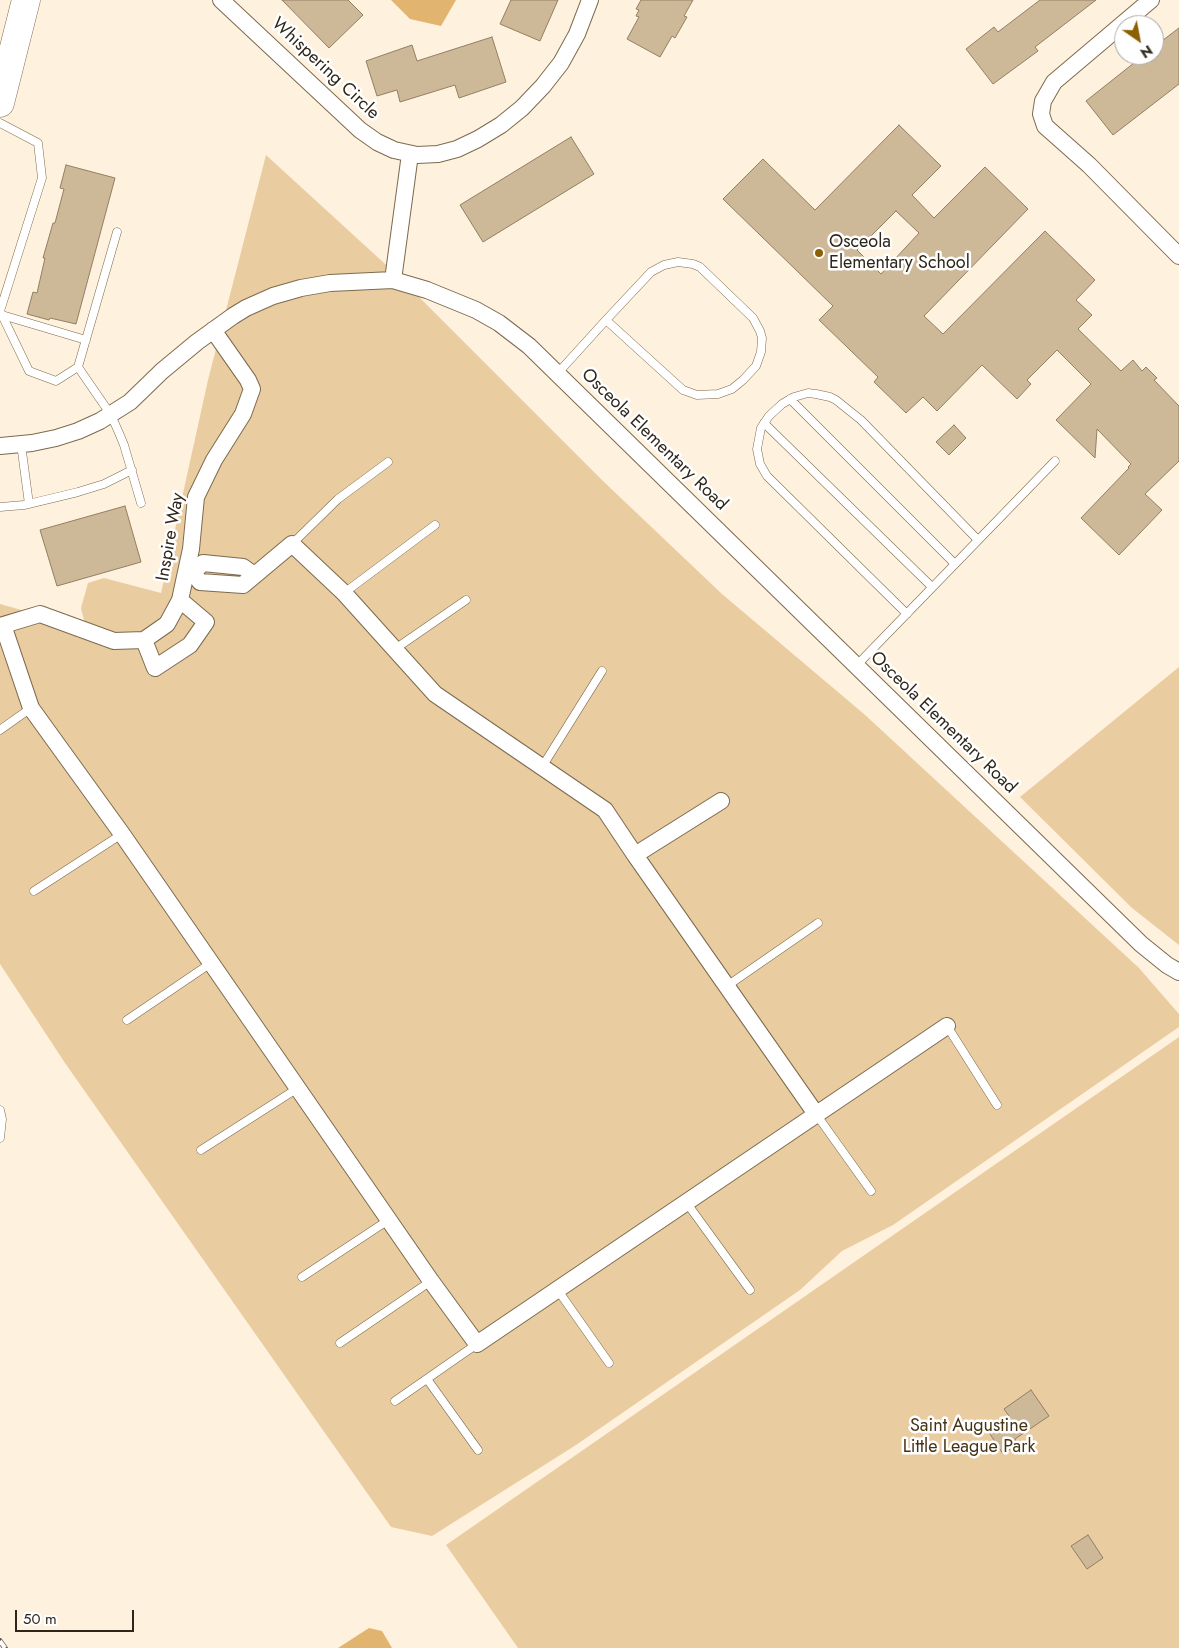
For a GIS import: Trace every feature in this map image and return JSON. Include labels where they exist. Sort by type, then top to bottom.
[{"type":"highway","points":[[0,102],[26,0]]},
{"type":"street","name":"Whispering Circle","points":[[221,0],[360,130],[377,142],[394,150],[410,154],[438,154],[457,149],[501,125],[522,108],[543,86],[561,62],[577,34],[590,0]]},
{"type":"street","points":[[1151,0],[1054,82],[1043,101],[1041,114],[1045,126],[1089,165],[1179,256]]},
{"type":"street","points":[[393,280],[410,154]]},
{"type":"street","name":"Osceola Elementary Road","points":[[0,446],[56,438],[78,431],[111,415],[130,402],[162,371],[213,330],[246,308],[273,296],[301,288],[330,283],[393,280],[427,290],[476,310],[500,324],[529,346],[1141,944],[1179,972]]},
{"type":"street","name":"Inspire Way","points":[[144,640],[167,624],[180,600],[190,572],[196,497],[214,460],[244,414],[252,389],[248,380],[213,330]]},
{"type":"street","points":[[190,572],[203,563],[243,567],[254,575],[292,544],[344,593],[435,694],[605,810],[816,1114]]},
{"type":"street","points":[[180,600],[206,622],[190,645],[154,668],[144,640],[114,641],[40,614],[1,626],[31,708],[122,834],[390,1219],[431,1281],[477,1344],[947,1026]]},
{"type":"street","points":[[635,855],[721,801]]},
{"type":"lane","points":[[0,123],[38,143],[42,178],[0,311],[29,371],[56,381],[78,367],[117,232]]},
{"type":"lane","points":[[557,374],[606,320],[651,272],[664,264],[678,262],[685,262],[700,267],[753,318],[762,338],[761,352],[756,366],[732,389],[718,394],[697,395],[684,390],[606,320]]},
{"type":"lane","points":[[2,316],[86,340]]},
{"type":"lane","points":[[78,367],[111,415],[124,445],[141,503]]},
{"type":"lane","points":[[907,614],[767,476],[760,464],[757,449],[761,428],[768,416],[790,399],[808,393],[836,400],[861,420],[978,540]]},
{"type":"lane","points":[[790,399],[956,564]]},
{"type":"lane","points":[[764,423],[932,587]]},
{"type":"lane","points":[[21,444],[29,504]]},
{"type":"lane","points":[[856,666],[1055,461]]},
{"type":"lane","points":[[292,544],[338,499],[388,462]]},
{"type":"lane","points":[[0,507],[29,504],[78,492],[104,484],[132,470]]},
{"type":"lane","points":[[344,593],[435,525]]},
{"type":"lane","points":[[396,649],[466,600]]},
{"type":"lane","points":[[542,767],[602,671]]},
{"type":"lane","points":[[0,730],[31,708]]},
{"type":"lane","points":[[34,891],[122,834]]},
{"type":"lane","points":[[727,986],[818,923]]},
{"type":"lane","points":[[127,1020],[211,963]]},
{"type":"lane","points":[[947,1026],[997,1105]]},
{"type":"lane","points":[[201,1150],[298,1088]]},
{"type":"lane","points":[[0,1110],[2,1119],[0,1138]]},
{"type":"lane","points":[[816,1114],[871,1191]]},
{"type":"lane","points":[[686,1202],[750,1290]]},
{"type":"lane","points":[[302,1277],[390,1219]]},
{"type":"lane","points":[[340,1343],[431,1281]]},
{"type":"lane","points":[[557,1289],[609,1363]]},
{"type":"lane","points":[[395,1401],[477,1344]]},
{"type":"lane","points":[[427,1378],[478,1450]]},
{"type":"green space","points":[[266,155],[396,274],[604,482],[722,594],[864,714],[1139,968],[1179,1014],[1179,1027],[893,1225],[842,1251],[800,1290],[576,1445],[432,1536],[391,1527],[65,1063],[0,964],[0,604],[86,628],[81,608],[88,583],[104,578],[161,593],[208,380]]},
{"type":"green space","points":[[1179,667],[1179,945],[1132,908],[1020,797]]},
{"type":"green space","name":"Saint Augustine Little League Park","points":[[1179,1037],[1179,1648],[518,1648],[446,1545]]},
{"type":"shaded area","points":[[391,0],[456,0],[441,26],[410,19]]},
{"type":"shaded area","points":[[369,1628],[382,1631],[392,1648],[338,1648]]},
{"type":"building","points":[[282,0],[348,0],[363,15],[329,48]]},
{"type":"building","points":[[511,0],[558,0],[540,41],[500,24]]},
{"type":"building","points":[[641,0],[693,0],[684,16],[687,17],[675,38],[672,36],[660,57],[627,39],[639,17],[636,16],[639,10],[636,9]]},
{"type":"building","points":[[1040,0],[1096,0],[1035,47],[1038,51],[993,84],[966,49],[994,27],[998,32]]},
{"type":"building","points":[[1179,28],[1179,84],[1113,135],[1086,101],[1131,65],[1164,65],[1164,39]]},
{"type":"building","points":[[492,37],[506,82],[459,98],[455,85],[400,102],[397,90],[377,96],[366,61],[412,45],[417,61]]},
{"type":"building","points":[[899,125],[941,166],[912,195],[934,218],[985,167],[1028,209],[924,316],[943,334],[1045,231],[1095,280],[1076,300],[1092,315],[1078,329],[1121,371],[1133,360],[1142,371],[1146,367],[1157,378],[1154,380],[1179,406],[1179,461],[1145,494],[1162,510],[1119,555],[1081,518],[1131,464],[1097,429],[1095,458],[1056,420],[1091,384],[1057,350],[1027,380],[1031,384],[1017,399],[982,365],[937,411],[923,397],[906,413],[874,382],[878,377],[819,320],[833,306],[723,199],[763,159],[815,210]],"holes":[[[896,211],[919,233],[881,274],[857,250]]]},
{"type":"building","points":[[571,137],[594,174],[483,242],[460,205]]},
{"type":"building","points":[[66,165],[115,178],[76,324],[27,314],[33,292],[37,293],[45,258],[43,258],[64,189],[60,188]]},
{"type":"building","points":[[954,425],[966,438],[949,455],[936,442]]},
{"type":"building","points":[[125,506],[141,562],[57,586],[40,530]]},
{"type":"building","points":[[1031,1390],[1049,1416],[1015,1439],[1018,1444],[1003,1454],[988,1431],[1009,1416],[1004,1409]]},
{"type":"building","points":[[1088,1535],[1103,1558],[1087,1569],[1071,1546]]},
{"type":"railway","points":[[0,1641],[5,1648]]},
{"type":"place","name":"Osceola Elementary School","points":[[819,253]]}]
